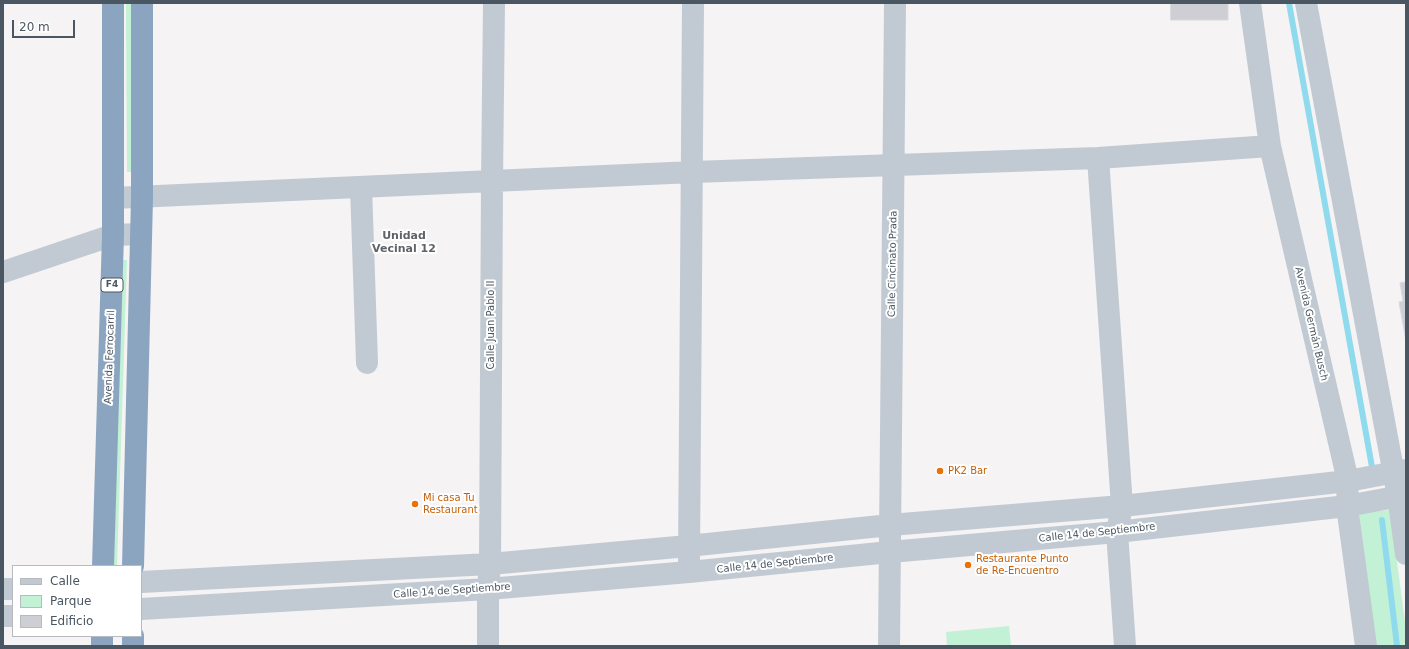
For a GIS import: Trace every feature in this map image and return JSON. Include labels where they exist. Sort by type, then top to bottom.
[{"type":"highway","name":"Avenida Ferrocarril","points":[[103,565],[113,235],[113,3]]},
{"type":"highway","points":[[133,565],[142,198],[142,3]]},
{"type":"street","name":"Calle Juan Pablo II","points":[[488,646],[488,589],[490,564],[494,3]]},
{"type":"street","points":[[689,572],[693,3]]},
{"type":"street","name":"Calle Cincinato Prada","points":[[889,646],[895,3]]},
{"type":"street","name":"Avenida Germán Busch","points":[[1250,3],[1270,146],[1348,481],[1347,506],[1366,646]]},
{"type":"street","points":[[1306,3],[1399,471],[1406,554]]},
{"type":"street","points":[[113,198],[142,198],[693,172],[1098,158],[1270,146]]},
{"type":"street","points":[[1098,158],[1122,506],[1117,532],[1125,646]]},
{"type":"street","points":[[362,187],[367,363]]},
{"type":"street","points":[[3,272],[113,235],[141,234]]},
{"type":"street","points":[[142,582],[490,564],[688,546],[890,525],[1122,506],[1348,481],[1399,471]]},
{"type":"street","name":"Calle 14 de Septiembre","points":[[142,609],[488,589],[689,572],[890,552],[1117,532],[1347,506],[1402,495]]},
{"type":"green space","points":[[126,3],[132,3],[133,172],[127,172]]},
{"type":"green space","points":[[121,260],[127,260],[117,565],[111,565]]},
{"type":"green space","points":[[1390,510],[1406,629],[1406,646],[1376,646],[1359,513]]},
{"type":"green space","points":[[1009,626],[1011,646],[947,646],[946,632]]},
{"type":"building","points":[[1171,3],[1228,3],[1228,20],[1171,20]]},
{"type":"building","points":[[1406,282],[1406,341],[1399,302],[1403,301],[1400,283]]},
{"type":"waterway","points":[[1289,3],[1372,467]]},
{"type":"waterway","points":[[1382,520],[1397,646]]},
{"type":"place","name":"PK2 Bar","points":[[940,471]]},
{"type":"place","name":"Mi casa Tu Restaurant","points":[[415,504]]},
{"type":"place","name":"Restaurante Punto de Re-Encuentro","points":[[968,565]]},
{"type":"district","name":"Unidad Vecinal 12","points":[[404,242]]}]
